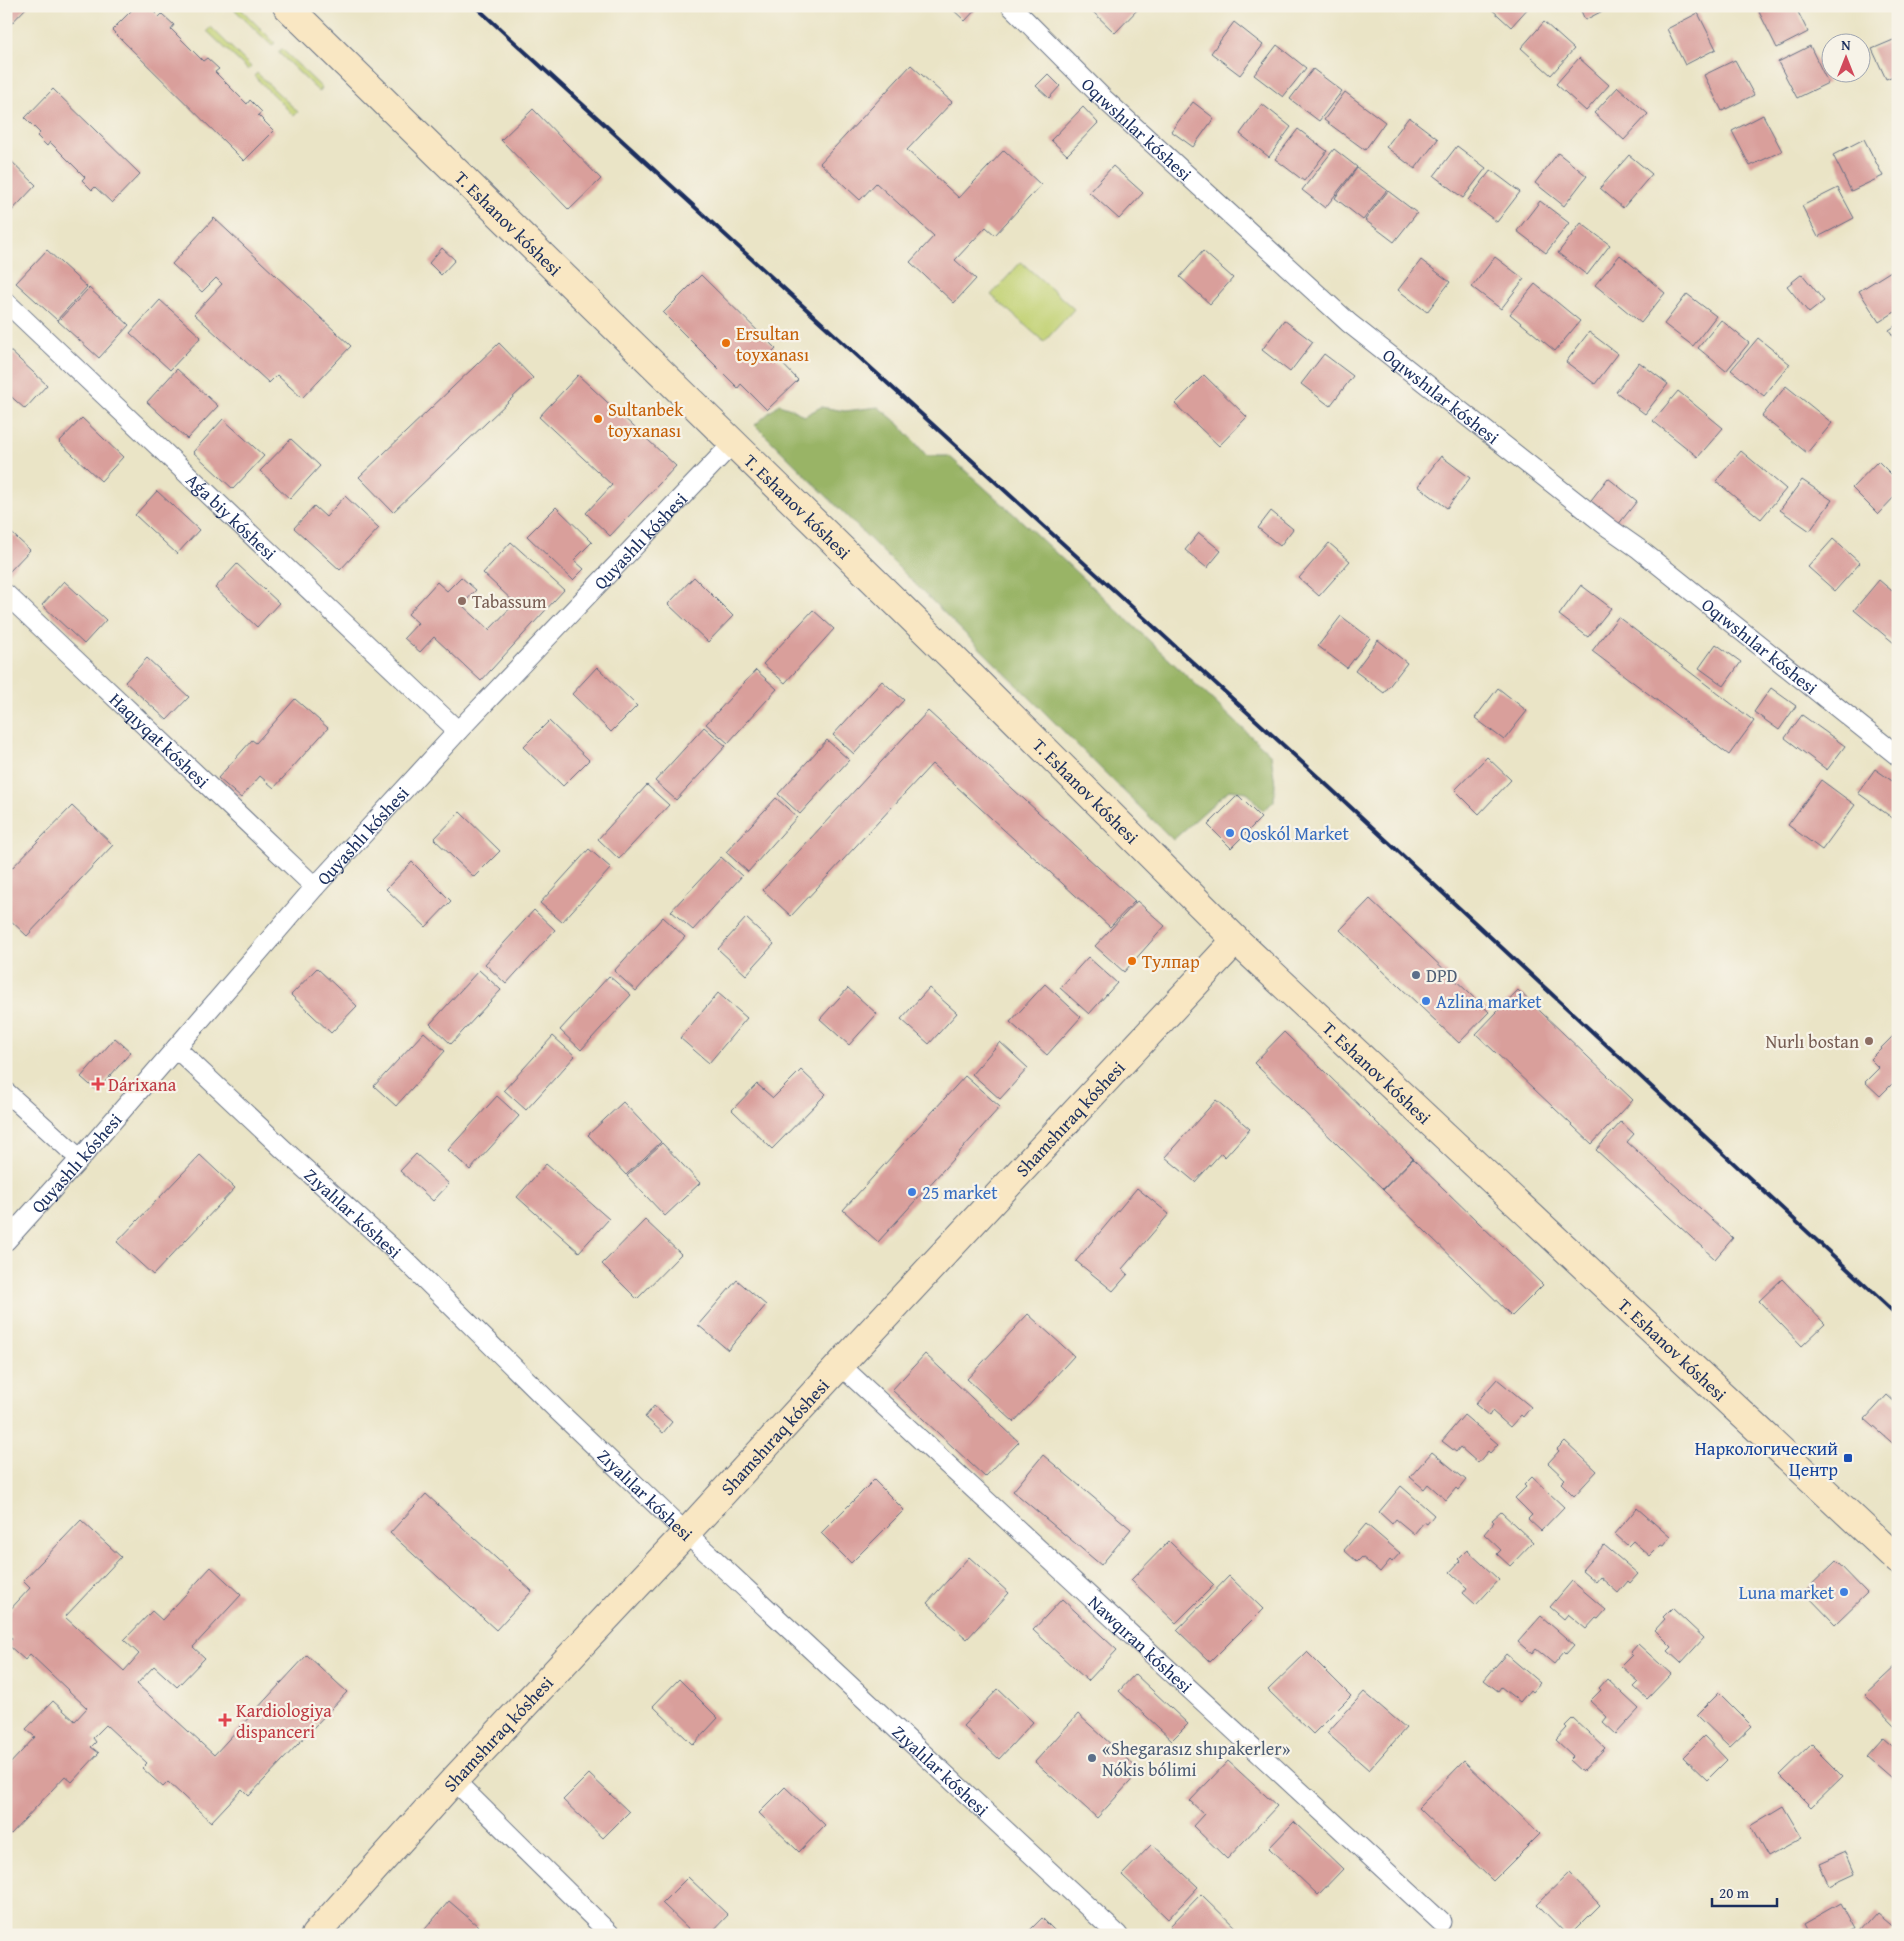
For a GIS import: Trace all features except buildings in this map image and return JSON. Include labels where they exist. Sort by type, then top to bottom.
[{"type":"main road","name":"T. Eshanov kóshesi","points":[[287,6],[958,663],[1236,940],[1898,1560]]},
{"type":"main road","name":"Shamshıraq kóshesi","points":[[326,1931],[454,1780],[686,1533],[1236,940]]},
{"type":"street","name":"Oqıwshılar kóshesi","points":[[1011,6],[1104,99],[1349,322],[1609,528],[1639,549],[1898,756]]},
{"type":"street","name":"Aǵa biy kóshesi","points":[[6,302],[458,731]]},
{"type":"street","name":"Quyashlı kóshesi","points":[[6,1241],[80,1159],[316,886],[458,731],[733,443]]},
{"type":"street","name":"Haqıyqat kóshesi","points":[[6,594],[316,886]]},
{"type":"street","name":"Zıyalılar kóshesi","points":[[176,1048],[283,1149],[402,1257],[558,1411],[686,1533],[1118,1935]]},
{"type":"street","points":[[6,1092],[80,1159]]},
{"type":"street","name":"Nawqıran kóshesi","points":[[840,1365],[1441,1922]]},
{"type":"street","points":[[454,1780],[611,1935]]},
{"type":"green space","points":[[231,6],[238,6],[275,43],[272,46]]},
{"type":"green space","points":[[211,27],[251,67],[248,70],[207,31]]},
{"type":"green space","points":[[282,49],[322,88],[319,92],[278,52]]},
{"type":"green space","points":[[257,73],[298,112],[294,116],[254,76]]},
{"type":"green space","points":[[1021,262],[1074,309],[1044,342],[991,295]]},
{"type":"green space","points":[[779,404],[791,408],[804,416],[821,407],[845,411],[878,407],[898,423],[927,456],[949,456],[1026,525],[1271,755],[1275,784],[1274,801],[1263,811],[1247,792],[1229,790],[1173,840],[755,425]]},
{"type":"railway","points":[[475,6],[1329,787],[1898,1316]]},
{"type":"place","name":"Ersultan toyxanası","points":[[726,343]]},
{"type":"place","name":"Sultanbek toyxanası","points":[[598,419]]},
{"type":"place","name":"Tabassum","points":[[462,601]]},
{"type":"place","name":"Qoskól Market","points":[[1230,833]]},
{"type":"place","name":"Тулпар","points":[[1132,961]]},
{"type":"place","name":"DPD","points":[[1416,975]]},
{"type":"place","name":"Azlina market","points":[[1426,1001]]},
{"type":"place","name":"Nurlı bostan","points":[[1869,1041]]},
{"type":"place","name":"Dárixana","points":[[98,1084]]},
{"type":"place","name":"25 market","points":[[912,1192]]},
{"type":"place","name":"Наркологический Центр","points":[[1848,1458]]},
{"type":"place","name":"Luna market","points":[[1844,1592]]},
{"type":"place","name":"Kardiologiya dispanceri","points":[[225,1720]]},
{"type":"place","name":"«Shegarasız shıpakerler» Nókis bólimi","points":[[1092,1758]]}]
